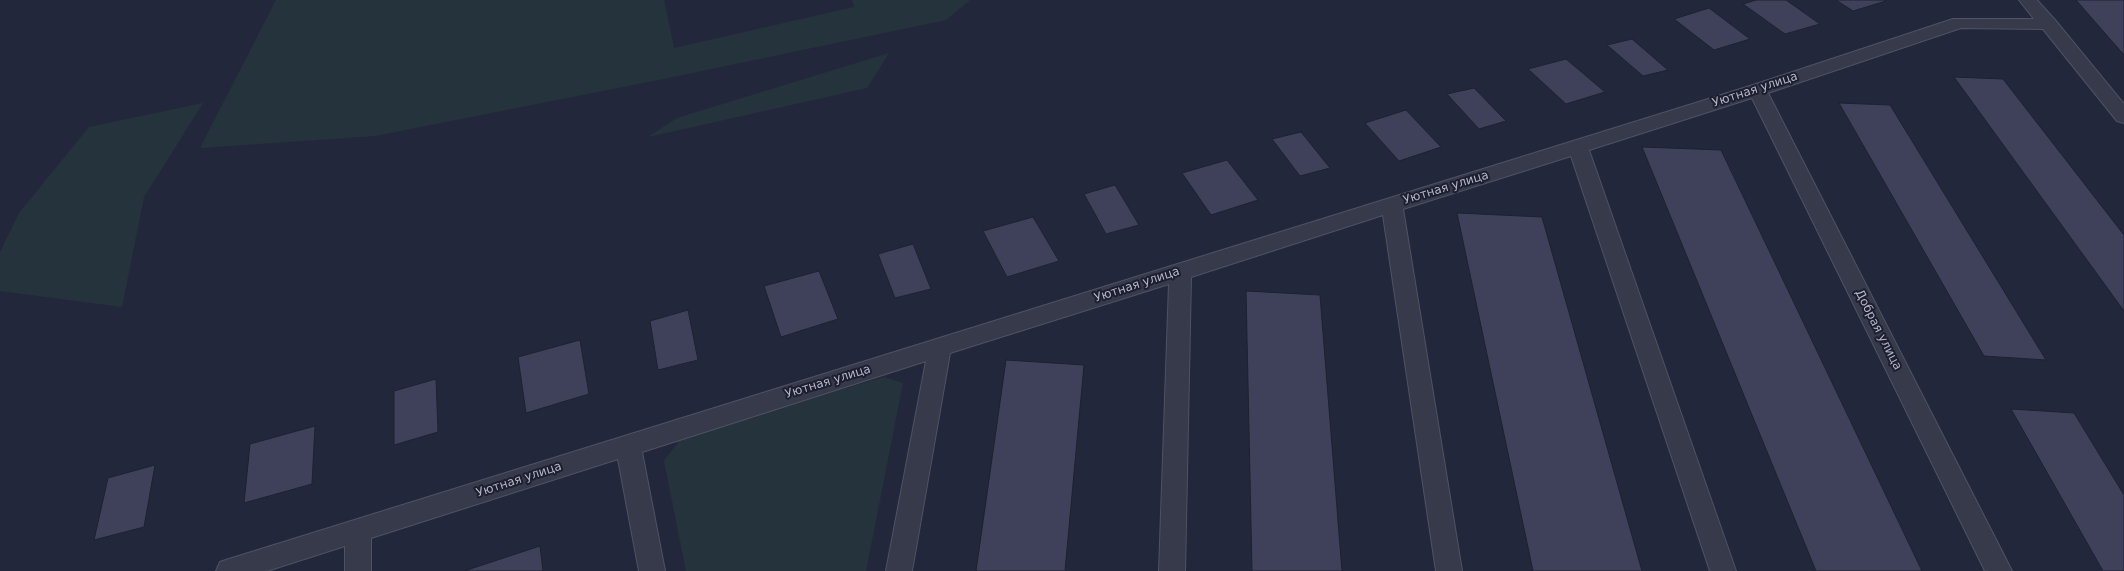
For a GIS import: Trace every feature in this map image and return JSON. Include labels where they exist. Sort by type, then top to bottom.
[{"type":"street","points":[[2028,0],[2124,117]]},
{"type":"street","name":"Уютная улица","points":[[229,571],[1578,147],[1959,23],[2049,24]]},
{"type":"street","name":"Добрая улица","points":[[1757,90],[1999,571]]},
{"type":"street","points":[[1578,147],[1724,571]]},
{"type":"street","points":[[1392,205],[1449,571]]},
{"type":"street","points":[[1172,571],[1180,272]]},
{"type":"street","points":[[899,571],[940,348]]},
{"type":"street","points":[[628,445],[652,571]]},
{"type":"street","points":[[358,531],[358,571]]},
{"type":"shaded area","points":[[276,0],[664,0],[674,48],[854,7],[852,0],[970,0],[946,20],[668,78],[375,136],[200,148]]},
{"type":"shaded area","points":[[889,53],[867,88],[648,137],[677,118]]},
{"type":"shaded area","points":[[203,103],[144,197],[122,307],[0,291],[0,252],[19,213],[89,127]]},
{"type":"shaded area","points":[[884,377],[903,383],[866,571],[686,571],[664,461],[683,436]]},
{"type":"building","points":[[1756,0],[1786,0],[1820,24],[1785,34],[1743,4]]},
{"type":"building","points":[[1836,0],[1884,0],[1886,1],[1853,11]]},
{"type":"building","points":[[2076,0],[2124,0],[2124,55]]},
{"type":"building","points":[[1709,8],[1750,39],[1714,50],[1674,19]]},
{"type":"building","points":[[1632,39],[1668,70],[1643,76],[1607,45]]},
{"type":"building","points":[[1566,59],[1605,92],[1566,104],[1528,69]]},
{"type":"building","points":[[1954,77],[2003,79],[2124,235],[2124,311]]},
{"type":"building","points":[[1474,88],[1506,121],[1479,129],[1447,94]]},
{"type":"building","points":[[1839,103],[1890,105],[2046,360],[1984,356]]},
{"type":"building","points":[[1406,110],[1441,147],[1399,161],[1365,123]]},
{"type":"building","points":[[1301,132],[1330,168],[1300,176],[1272,139]]},
{"type":"building","points":[[1642,147],[1721,150],[1922,571],[1816,571]]},
{"type":"building","points":[[1227,160],[1258,200],[1211,215],[1182,173]]},
{"type":"building","points":[[1115,185],[1139,225],[1106,234],[1084,194]]},
{"type":"building","points":[[1457,213],[1542,217],[1642,571],[1533,571]]},
{"type":"building","points":[[1033,217],[1059,261],[1007,277],[983,231]]},
{"type":"building","points":[[913,244],[931,289],[895,298],[878,254]]},
{"type":"building","points":[[819,271],[838,319],[781,337],[764,286]]},
{"type":"building","points":[[1246,291],[1320,295],[1342,571],[1252,571]]},
{"type":"building","points":[[688,310],[698,360],[658,370],[650,321]]},
{"type":"building","points":[[580,340],[589,394],[526,413],[518,357]]},
{"type":"building","points":[[1006,360],[1084,365],[1065,571],[976,571]]},
{"type":"building","points":[[436,379],[438,432],[394,445],[394,391]]},
{"type":"building","points":[[2011,409],[2074,413],[2124,495],[2124,571],[2103,571]]},
{"type":"building","points":[[315,426],[312,484],[244,503],[250,444]]},
{"type":"building","points":[[155,465],[144,527],[94,540],[108,478]]},
{"type":"building","points":[[540,546],[543,571],[464,571]]}]
